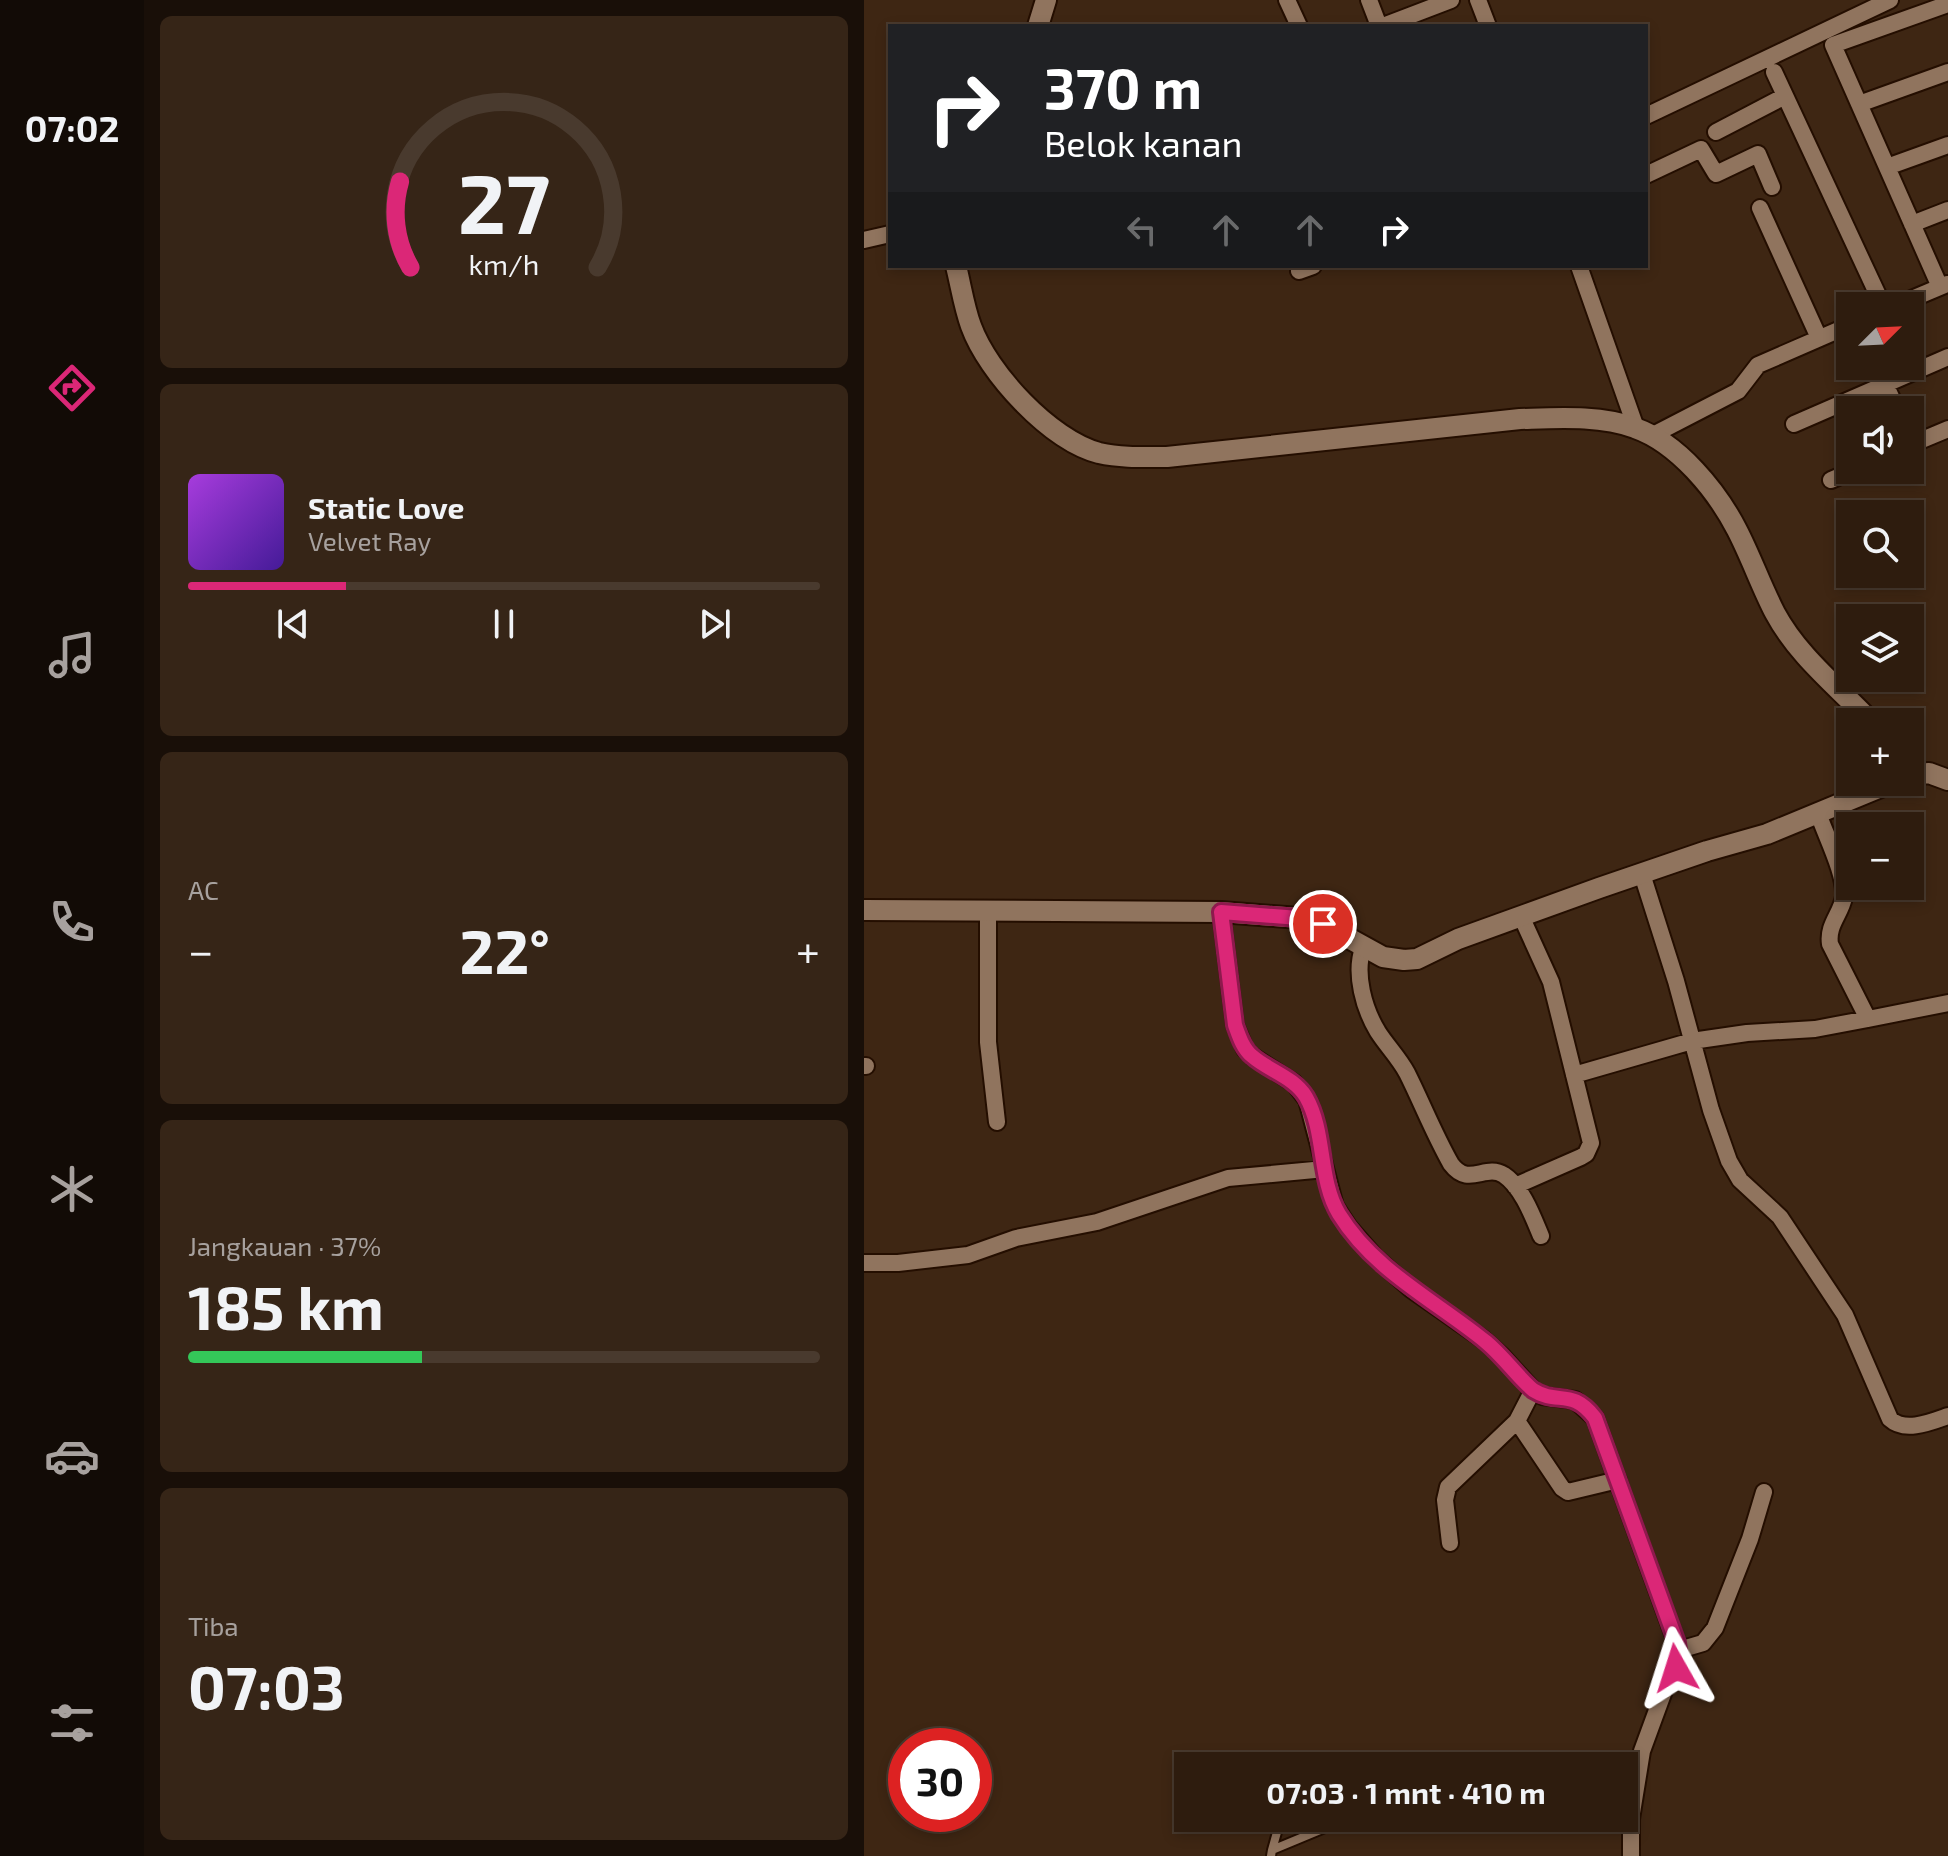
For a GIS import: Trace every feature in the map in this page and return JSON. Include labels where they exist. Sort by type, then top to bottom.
[{"type":"street","points":[[1039,24],[1046,0]]},
{"type":"street","points":[[1287,0],[1298,24]]},
{"type":"street","points":[[1369,0],[1380,24]]},
{"type":"street","points":[[1478,0],[1487,24]]},
{"type":"street","points":[[1648,115],[1890,0]]},
{"type":"street","points":[[1386,24],[1448,1]]},
{"type":"street","points":[[1924,294],[1944,285],[1912,224],[1833,45],[1948,4]]},
{"type":"street","points":[[1774,72],[1876,292]]},
{"type":"street","points":[[1859,104],[1948,72]]},
{"type":"street","points":[[1716,132],[1785,96]]},
{"type":"street","points":[[1887,167],[1948,145]]},
{"type":"street","points":[[1648,174],[1701,149],[1716,174],[1758,154],[1772,187]]},
{"type":"street","points":[[1760,208],[1819,338]]},
{"type":"street","points":[[1912,224],[1948,210]]},
{"type":"street","points":[[864,240],[888,234]]},
{"type":"street","points":[[956,268],[971,326],[999,375],[1050,425],[1096,452],[1123,457],[1167,457],[1520,419],[1563,418],[1643,432],[1704,479],[1737,529],[1775,613],[1805,655],[1857,708]]},
{"type":"street","points":[[1580,268],[1643,432]]},
{"type":"street","points":[[1643,432],[1738,391],[1758,365],[1836,331]]},
{"type":"street","points":[[1794,424],[1948,357]]},
{"type":"street","points":[[1883,380],[1891,396]]},
{"type":"street","points":[[1924,438],[1948,429]]},
{"type":"street","points":[[1831,480],[1836,478]]},
{"type":"street","points":[[1924,773],[1948,780]]},
{"type":"street","points":[[864,910],[1221,912],[1311,920],[1393,960],[1417,959],[1458,939],[1707,851],[1767,834],[1859,796]]},
{"type":"street","points":[[1818,813],[1843,886],[1841,904],[1829,932],[1830,944],[1868,1019]]},
{"type":"street","points":[[1642,874],[1711,1110],[1729,1161],[1740,1180],[1780,1217],[1845,1315],[1890,1419],[1901,1426],[1928,1423],[1948,1416]]},
{"type":"street","points":[[988,912],[988,1042],[997,1122]]},
{"type":"street","points":[[1221,912],[1235,1025],[1252,1056],[1303,1092],[1312,1112],[1331,1195],[1341,1216],[1376,1258],[1411,1289],[1493,1348],[1533,1390],[1542,1396],[1575,1400],[1589,1410],[1600,1430],[1679,1650],[1676,1668],[1642,1751],[1631,1819],[1631,1856]]},
{"type":"street","points":[[1515,1186],[1581,1157],[1590,1149],[1590,1135],[1551,982],[1521,916]]},
{"type":"street","points":[[1363,948],[1358,961],[1368,1011],[1377,1030],[1401,1063],[1451,1164],[1458,1172],[1467,1175],[1491,1171],[1502,1174],[1515,1186],[1541,1236]]},
{"type":"street","points":[[1574,1075],[1692,1041],[1747,1033],[1815,1029],[1948,1003]]},
{"type":"street","points":[[864,1263],[898,1263],[968,1255],[1016,1238],[1097,1222],[1228,1178],[1325,1169]]},
{"type":"street","points":[[1450,1543],[1445,1500],[1448,1487],[1517,1421],[1533,1390]]},
{"type":"street","points":[[1517,1421],[1562,1488],[1568,1492],[1618,1480]]},
{"type":"street","points":[[1679,1650],[1703,1643],[1715,1628],[1750,1539],[1764,1492]]},
{"type":"lane","points":[[1271,1853],[1277,1832]]},
{"type":"lane","points":[[1271,1853],[1318,1832]]},
{"type":"route","points":[[1323,924],[1299,918],[1221,912],[1235,1025],[1245,1049],[1303,1092],[1312,1112],[1335,1206],[1376,1258],[1411,1289],[1484,1340],[1533,1390],[1542,1396],[1575,1400],[1595,1418],[1677,1643],[1679,1658],[1676,1668]]}]
